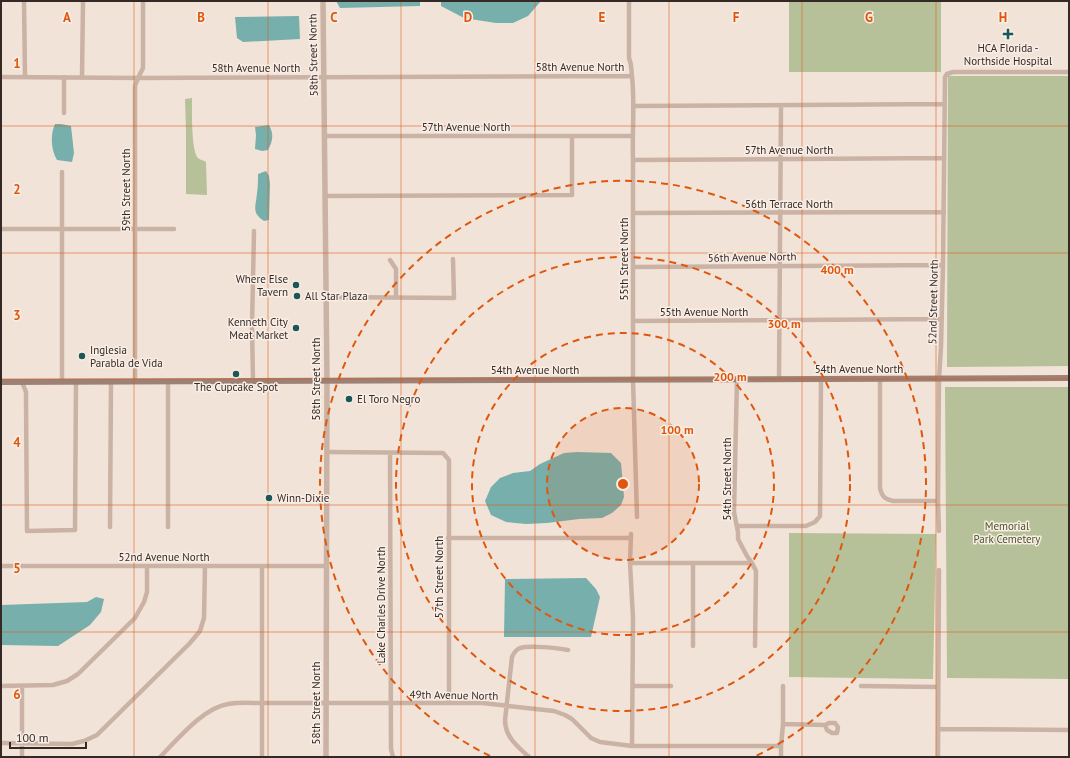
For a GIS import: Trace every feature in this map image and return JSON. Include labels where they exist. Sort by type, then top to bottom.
[{"type":"main road","name":"54th Avenue North","points":[[1,382],[1069,378]]},
{"type":"street","points":[[24,1],[25,76]]},
{"type":"street","points":[[82,77],[83,1]]},
{"type":"street","name":"59th Street North","points":[[135,381],[135,86],[143,68],[143,1]]},
{"type":"street","name":"58th Street North","points":[[323,1],[327,381],[326,757]]},
{"type":"street","name":"55th Street North","points":[[629,1],[629,58],[632,65],[633,81],[633,380],[637,517]]},
{"type":"street","name":"52nd Street North","points":[[939,531],[939,379],[942,319],[945,77],[947,74],[953,72],[1069,72]]},
{"type":"street","name":"58th Avenue North","points":[[1,76],[138,78],[323,76],[632,76]]},
{"type":"street","points":[[64,77],[64,113]]},
{"type":"street","points":[[633,106],[945,104]]},
{"type":"street","points":[[779,379],[781,106]]},
{"type":"street","name":"57th Avenue North","points":[[324,136],[632,136]]},
{"type":"street","points":[[325,196],[572,195],[572,136]]},
{"type":"street","name":"57th Avenue North","points":[[633,160],[944,158]]},
{"type":"street","points":[[62,172],[62,382]]},
{"type":"street","name":"56th Terrace North","points":[[634,213],[944,212]]},
{"type":"street","points":[[1,229],[174,229]]},
{"type":"street","points":[[253,381],[252,327],[254,231]]},
{"type":"street","points":[[325,297],[454,298],[454,259]]},
{"type":"street","points":[[390,260],[396,268],[396,297]]},
{"type":"street","name":"56th Avenue North","points":[[633,267],[943,265]]},
{"type":"street","name":"55th Avenue North","points":[[634,321],[942,319]]},
{"type":"street","name":"54th Street North","points":[[737,379],[734,512],[738,539],[756,571],[755,646]]},
{"type":"street","points":[[737,526],[806,526],[815,522],[820,516],[820,379]]},
{"type":"street","points":[[880,379],[881,495],[887,500],[893,501],[938,501]]},
{"type":"street","points":[[168,381],[168,527]]},
{"type":"street","points":[[22,382],[26,392],[27,531],[75,530],[76,382]]},
{"type":"street","points":[[110,526],[111,382]]},
{"type":"street","points":[[327,452],[390,452]]},
{"type":"street","name":"57th Street North","points":[[390,452],[442,452],[448,460],[449,703]]},
{"type":"street","name":"Lake Charles Drive North","points":[[390,452],[391,749],[394,757]]},
{"type":"street","points":[[448,538],[630,536],[633,618],[632,746]]},
{"type":"street","points":[[630,563],[752,563]]},
{"type":"street","points":[[693,563],[693,646]]},
{"type":"street","name":"52nd Avenue North","points":[[1,566],[326,566]]},
{"type":"street","points":[[1,686],[53,685],[66,681],[78,674],[134,618],[144,602],[147,592],[147,566]]},
{"type":"street","points":[[1,743],[72,744],[84,741],[97,735],[190,643],[200,631],[204,618],[205,566]]},
{"type":"street","points":[[262,566],[262,757]]},
{"type":"street","points":[[938,757],[939,570]]},
{"type":"street","points":[[529,757],[509,736],[505,728],[512,658],[515,651],[519,648],[525,647],[549,647],[568,650]]},
{"type":"street","points":[[22,686],[22,757]]},
{"type":"street","points":[[633,686],[670,686]]},
{"type":"street","points":[[781,757],[783,686]]},
{"type":"street","points":[[861,686],[938,687]]},
{"type":"street","name":"49th Avenue North","points":[[160,757],[198,719],[211,709],[227,704],[262,703],[482,703],[554,711],[572,719],[591,738],[600,742],[611,744],[624,744],[632,746],[781,746]]},
{"type":"street","points":[[783,724],[825,725]]},
{"type":"street","points":[[938,729],[1069,730]]},
{"type":"green space","points":[[789,1],[941,1],[941,72],[789,72]]},
{"type":"green space","points":[[948,76],[1069,76],[1069,366],[947,367]]},
{"type":"green space","points":[[192,98],[192,130],[194,147],[198,158],[206,162],[207,195],[186,194],[185,99]]},
{"type":"green space","name":"Memorial Park Cemetery","points":[[945,387],[1069,387],[1069,679],[947,678]]},
{"type":"green space","points":[[789,533],[936,534],[933,679],[789,677]]},
{"type":"water","points":[[336,1],[420,1],[420,6],[340,8]]},
{"type":"water","points":[[441,1],[541,1],[528,16],[513,23],[496,23],[464,18],[441,6]]},
{"type":"water","points":[[299,16],[300,39],[243,42],[237,38],[235,17]]},
{"type":"water","points":[[55,124],[71,126],[74,153],[72,162],[57,160],[55,156],[52,147],[52,138]]},
{"type":"water","points":[[269,125],[272,131],[272,138],[268,150],[262,151],[255,149],[255,127]]},
{"type":"water","points":[[266,171],[269,176],[270,184],[269,220],[264,221],[257,215],[255,205],[258,188],[258,174]]},
{"type":"water","points":[[564,453],[611,453],[621,463],[624,497],[621,505],[612,513],[602,518],[526,524],[506,522],[491,515],[485,501],[491,487],[500,478],[513,473],[530,471],[540,464]]},
{"type":"water","points":[[586,578],[596,589],[600,597],[591,637],[504,637],[505,579]]},
{"type":"water","points":[[96,597],[104,599],[101,612],[90,625],[58,646],[1,645],[1,605],[87,602]]},
{"type":"place","name":"HCA Florida - Northside Hospital","points":[[1008,34]]},
{"type":"place","name":"Where Else Tavern","points":[[296,285]]},
{"type":"place","name":"All Star Plaza","points":[[297,296]]},
{"type":"place","name":"Kenneth City Meat Market","points":[[296,328]]},
{"type":"place","name":"Inglesia Parabla de Vida","points":[[82,356]]},
{"type":"place","name":"The Cupcake Spot","points":[[236,374]]},
{"type":"place","name":"El Toro Negro","points":[[349,399]]},
{"type":"place","name":"Winn-Dixie","points":[[269,498]]}]
